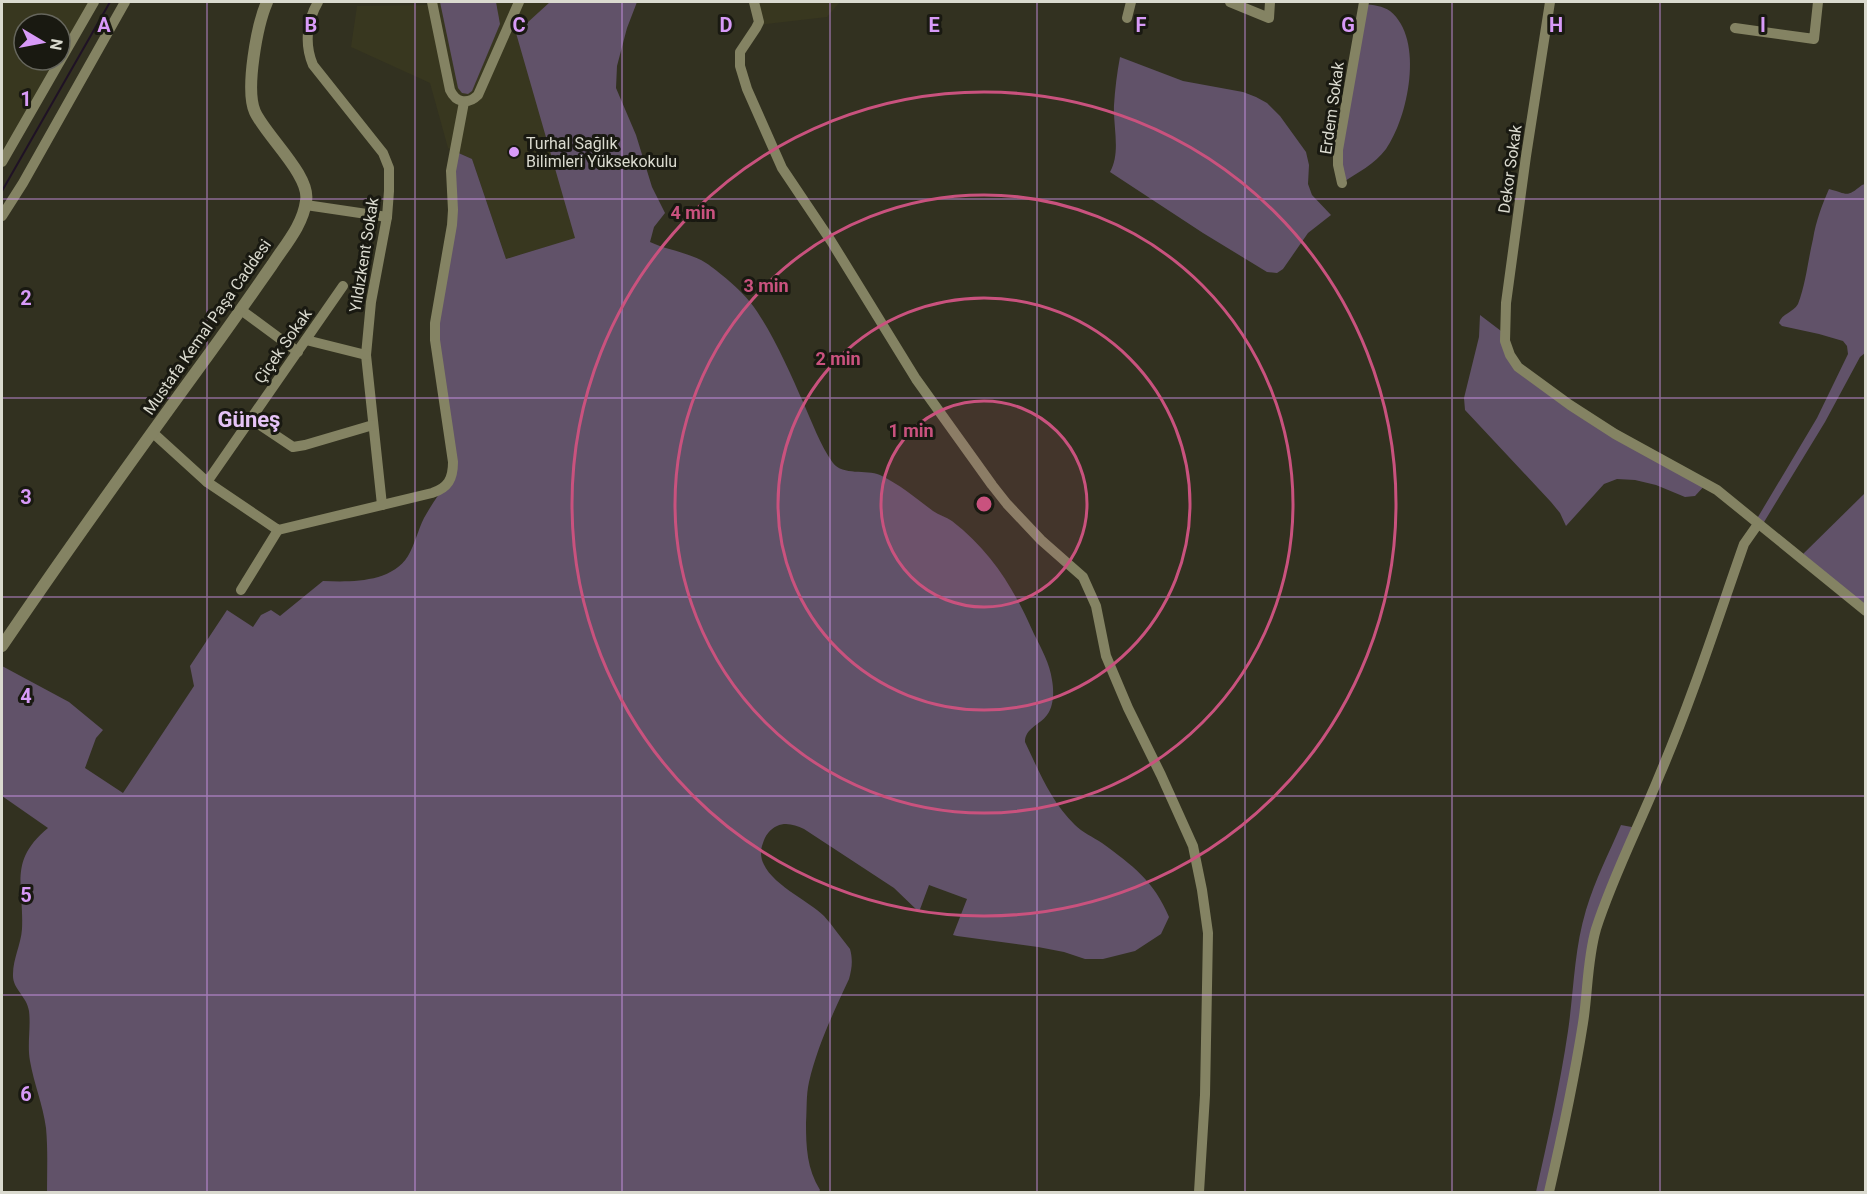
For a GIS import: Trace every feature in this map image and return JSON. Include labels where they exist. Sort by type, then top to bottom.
[{"type":"street","points":[[2,162],[94,2]]},
{"type":"street","points":[[2,216],[125,2]]},
{"type":"street","points":[[267,2],[260,23],[251,84],[252,101],[260,121],[303,182],[307,196],[306,205],[387,217]]},
{"type":"street","name":"Yıldızkent Sokak","points":[[318,2],[307,39],[310,58],[319,75],[387,160],[389,180],[387,217],[371,302],[366,355],[382,505]]},
{"type":"street","points":[[432,2],[450,90],[456,98],[464,102],[478,95],[519,2]]},
{"type":"street","points":[[754,2],[759,18],[758,25],[742,48],[739,59],[747,89],[782,168],[831,241],[916,379],[992,485],[1041,540],[1083,578],[1096,606],[1106,656],[1193,846],[1208,933],[1205,1095],[1199,1192]]},
{"type":"street","points":[[1127,18],[1131,2]]},
{"type":"street","points":[[1230,2],[1269,18],[1270,2]]},
{"type":"street","name":"Erdem Sokak","points":[[1342,183],[1338,165],[1338,150],[1364,2]]},
{"type":"street","name":"Dekor Sokak","points":[[1550,2],[1506,303],[1505,341],[1510,355],[1518,367],[1535,380],[1615,434],[1716,490],[1758,524]]},
{"type":"street","points":[[1735,28],[1814,39],[1818,2]]},
{"type":"street","points":[[241,590],[278,530],[440,491],[451,480],[452,453],[434,332],[452,225],[451,171],[464,102]]},
{"type":"street","name":"Mustafa Kemal Paşa Caddesi","points":[[2,646],[152,432],[241,310],[296,229],[306,205]]},
{"type":"street","name":"Çiçek Sokak","points":[[207,482],[343,286]]},
{"type":"street","points":[[241,310],[298,351]]},
{"type":"street","points":[[306,340],[366,355]]},
{"type":"street","points":[[251,419],[293,447],[373,425]]},
{"type":"street","points":[[152,432],[207,482],[278,530]]},
{"type":"street","points":[[1549,1192],[1581,1035],[1595,932],[1612,884],[1662,770],[1744,544],[1758,524],[1866,611]]},
{"type":"shaded area","points":[[2,2],[94,2],[72,40],[72,12],[12,12],[12,72],[54,72],[2,162]]},
{"type":"shaded area","points":[[432,2],[596,2],[634,221],[506,259],[472,159],[448,148],[430,83],[351,47],[357,6],[432,5]]},
{"type":"shaded area","points":[[440,2],[496,2],[500,24],[472,91],[468,94],[462,93],[458,88]]},
{"type":"shaded area","points":[[550,2],[637,2],[617,66],[616,88],[636,135],[652,187],[665,213],[654,227],[650,242],[706,263],[750,302],[779,350],[820,441],[837,467],[849,471],[874,473],[894,483],[933,511],[952,521],[979,545],[1000,572],[1045,656],[1051,674],[1053,694],[1051,707],[1044,718],[1027,733],[1025,742],[1041,775],[1052,796],[1067,816],[1078,828],[1113,851],[1141,875],[1156,893],[1169,917],[1161,934],[1135,951],[1103,959],[1085,959],[1038,947],[957,936],[953,935],[967,899],[929,885],[919,912],[894,888],[804,829],[787,824],[772,829],[766,835],[763,843],[761,855],[764,866],[782,885],[824,916],[850,949],[852,957],[849,979],[821,1042],[808,1087],[807,1149],[819,1192],[47,1192],[46,1128],[30,1061],[29,1011],[26,1001],[15,984],[13,974],[22,929],[21,874],[23,863],[35,840],[48,828],[2,796],[2,666],[69,702],[103,730],[96,738],[85,768],[123,793],[194,686],[190,666],[227,610],[253,627],[261,615],[271,610],[280,616],[323,581],[370,579],[401,565],[413,547],[424,518],[436,498],[451,480],[434,332],[450,236],[454,151],[472,159],[506,259],[575,238],[516,33]]},
{"type":"shaded area","points":[[754,2],[840,2],[827,17],[758,25]]},
{"type":"shaded area","points":[[1364,4],[1387,9],[1401,24],[1407,40],[1410,59],[1409,79],[1401,118],[1386,149],[1371,164],[1342,183],[1338,165]]},
{"type":"shaded area","points":[[1120,57],[1183,81],[1243,92],[1267,103],[1280,116],[1306,152],[1309,165],[1308,184],[1312,195],[1331,215],[1308,233],[1283,269],[1277,273],[1267,272],[1110,172],[1115,157],[1114,105]]},
{"type":"shaded area","points":[[1865,184],[1865,353],[1860,357],[1825,422],[1761,527],[1755,522],[1817,418],[1848,354],[1847,346],[1843,341],[1782,326],[1779,323],[1798,304],[1816,226],[1829,189],[1847,194]]},
{"type":"shaded area","points":[[1480,315],[1505,334],[1510,355],[1535,380],[1706,484],[1695,496],[1685,497],[1656,485],[1617,479],[1604,484],[1566,526],[1560,513],[1551,502],[1465,410],[1464,398],[1479,337]]},
{"type":"shaded area","points":[[1865,493],[1865,611],[1799,558]]},
{"type":"shaded area","points":[[1621,825],[1637,828],[1602,910],[1549,1192],[1536,1192],[1565,1051],[1582,925],[1594,888]]},
{"type":"waterway","points":[[2,191],[110,2]]},
{"type":"place","name":"Turhal Sağlık Bilimleri Yüksekokulu","points":[[514,152]]},
{"type":"district","name":"Güneş","points":[[249,419]]}]
